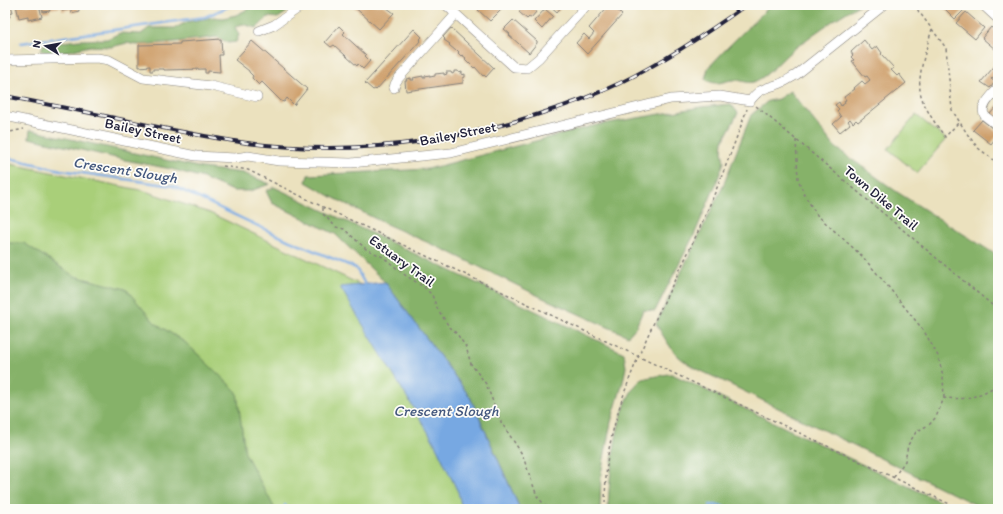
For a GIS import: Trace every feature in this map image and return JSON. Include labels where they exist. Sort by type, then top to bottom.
[{"type":"street","points":[[259,31],[279,22],[303,5]]},
{"type":"street","points":[[446,5],[514,67],[527,68],[539,58],[587,5]]},
{"type":"street","points":[[750,101],[756,92],[763,88],[780,83],[796,75],[884,5]]},
{"type":"street","points":[[983,5],[998,18]]},
{"type":"street","points":[[394,88],[398,79],[456,14]]},
{"type":"street","points":[[5,60],[97,58],[109,60],[143,78],[211,86],[257,97]]},
{"type":"street","points":[[998,88],[985,105],[984,109],[986,116],[998,126]]},
{"type":"street","name":"Bailey Street","points":[[5,116],[196,156],[235,158],[248,156],[279,161],[351,164],[451,153],[671,99],[720,96],[750,101]]},
{"type":"path","points":[[914,5],[946,48],[952,110],[968,136],[978,148],[998,163]]},
{"type":"path","points":[[932,29],[922,65],[920,91],[931,116],[945,136],[959,122]]},
{"type":"path","name":"Town Dike Trail","points":[[750,101],[998,310]]},
{"type":"path","points":[[605,509],[605,487],[608,455],[614,427],[622,402],[651,327],[701,225],[726,166],[750,101]]},
{"type":"path","points":[[5,131],[10,132],[26,129]]},
{"type":"path","points":[[796,140],[798,179],[805,196],[817,215],[862,256],[924,331],[938,356],[943,376],[944,398],[936,417],[930,424],[916,432],[908,445],[906,461],[894,478]]},
{"type":"path","points":[[216,158],[218,165],[248,170],[960,509]]},
{"type":"path","name":"Estuary Trail","points":[[323,207],[323,214],[336,227],[344,229],[366,248],[383,257],[432,294],[437,308],[448,325],[457,334],[466,347],[471,364],[486,384],[501,422],[522,454],[537,496],[548,509]]},
{"type":"path","points":[[944,398],[962,399],[976,396],[998,385]]},
{"type":"green space","points":[[256,5],[291,5],[287,12],[278,18],[268,17],[257,28],[242,24],[235,27],[239,35],[236,42],[228,43],[217,37],[136,45],[127,43],[111,47],[90,46],[60,53],[46,53],[41,50],[44,44],[79,40],[107,39],[120,33],[141,34],[149,28],[175,28],[187,22],[214,17],[223,18],[236,15]]},
{"type":"green space","points":[[771,5],[859,5],[814,34],[788,54],[762,78],[750,82],[732,80],[717,83],[710,82],[705,79],[708,68]]},
{"type":"green space","points":[[790,91],[835,147],[897,192],[998,256],[998,509],[984,509],[694,367],[678,356],[666,341],[656,324],[723,186],[751,115],[768,101],[778,99]]},
{"type":"green space","points":[[731,104],[738,113],[723,141],[722,151],[724,162],[695,233],[655,311],[643,310],[636,327],[628,336],[543,298],[449,252],[386,224],[306,182],[308,175],[428,169],[597,125],[701,107]]},
{"type":"green space","points":[[916,115],[946,139],[917,173],[888,149]]},
{"type":"green space","points":[[30,130],[202,168],[243,173],[270,184],[250,191],[233,191],[203,178],[171,169],[29,138]]},
{"type":"green space","points":[[5,163],[145,191],[210,213],[399,303],[532,509],[5,509]]},
{"type":"green space","points":[[274,187],[624,353],[626,367],[611,422],[601,474],[600,509],[520,509],[470,397],[385,282],[335,234],[272,203],[266,191]]},
{"type":"green space","points":[[5,243],[24,243],[74,276],[126,289],[155,323],[186,343],[237,392],[245,453],[275,509],[5,509]]},
{"type":"green space","points":[[672,374],[956,509],[608,509],[612,460],[625,404],[632,390],[641,380]]},
{"type":"water","name":"Crescent Slough","points":[[385,282],[470,397],[520,509],[462,509],[458,492],[433,440],[340,287]]},
{"type":"building","points":[[5,5],[11,5],[13,12],[9,13],[10,17],[5,18]]},
{"type":"building","points":[[16,5],[39,5],[42,17],[28,20],[28,16],[19,18]]},
{"type":"building","points":[[42,5],[78,5],[79,11],[71,13],[71,9],[62,11],[62,7],[49,9],[50,11],[43,12]]},
{"type":"building","points":[[352,5],[383,5],[394,13],[379,29]]},
{"type":"building","points":[[481,5],[492,5],[494,7],[496,5],[500,5],[503,8],[490,21],[478,10],[482,6]]},
{"type":"building","points":[[524,5],[529,5],[536,11],[531,18],[529,17],[527,19],[519,12]]},
{"type":"building","points":[[549,5],[563,5],[557,12]]},
{"type":"building","points":[[609,5],[612,5],[622,15],[587,54],[576,43],[584,34],[589,39],[594,33],[589,28]]},
{"type":"building","points":[[941,5],[963,5],[966,8],[955,19]]},
{"type":"building","points":[[545,9],[553,16],[542,29],[534,21]]},
{"type":"building","points":[[966,12],[984,28],[975,39],[956,23]]},
{"type":"building","points":[[513,20],[537,41],[529,53],[504,29]]},
{"type":"building","points":[[339,26],[345,32],[343,34],[366,55],[365,56],[370,61],[363,69],[358,64],[357,66],[334,45],[331,47],[325,42]]},
{"type":"building","points":[[991,27],[998,33],[998,45],[995,49],[982,38]]},
{"type":"building","points":[[451,28],[494,68],[486,77],[484,75],[483,76],[465,59],[466,58],[462,55],[461,56],[457,50],[456,51],[444,40],[445,39],[443,37]]},
{"type":"building","points":[[414,29],[422,37],[420,39],[421,40],[376,90],[373,90],[365,83]]},
{"type":"building","points":[[221,39],[222,55],[219,55],[220,72],[208,71],[208,73],[205,73],[205,69],[153,69],[153,71],[150,71],[150,66],[139,67],[139,45],[180,44],[180,42]]},
{"type":"building","points":[[864,40],[872,50],[877,46],[882,53],[881,54],[894,68],[891,70],[897,76],[899,74],[906,83],[858,122],[856,120],[853,123],[850,119],[848,121],[850,124],[840,132],[833,124],[841,117],[837,111],[839,109],[835,105],[839,102],[841,106],[846,100],[844,97],[855,89],[854,88],[862,81],[865,84],[870,80],[867,76],[865,77],[852,61],[854,60],[851,57],[853,55],[851,52]]},
{"type":"building","points":[[252,41],[307,89],[294,105],[287,98],[284,102],[281,101],[262,82],[259,85],[252,78],[253,76],[249,71],[235,60]]},
{"type":"building","points":[[998,62],[998,78],[996,81],[992,78],[991,79],[995,82],[990,88],[981,82]]},
{"type":"building","points":[[454,71],[458,71],[459,73],[462,72],[462,75],[465,74],[463,83],[406,91],[406,79],[411,78],[411,80],[414,80],[413,78],[423,76],[423,78],[425,78],[425,76],[430,75],[430,77],[435,76],[435,74],[444,73],[444,75],[447,74],[446,72],[451,72],[452,74]]},
{"type":"building","points":[[998,105],[998,122],[989,115]]},
{"type":"building","points":[[982,120],[998,133],[991,144],[973,130]]},
{"type":"waterway","points":[[21,43],[205,17],[232,5]]},
{"type":"waterway","name":"Crescent Slough","points":[[5,157],[61,170],[173,186],[290,241],[356,268],[366,286]]},
{"type":"waterway","points":[[285,505],[287,509]]},
{"type":"waterway","points":[[710,505],[721,506],[725,507],[726,509]]},
{"type":"railway","points":[[5,96],[182,132],[247,143],[320,148],[393,145],[465,134],[547,112],[589,96],[637,75],[700,37],[746,5]]}]
